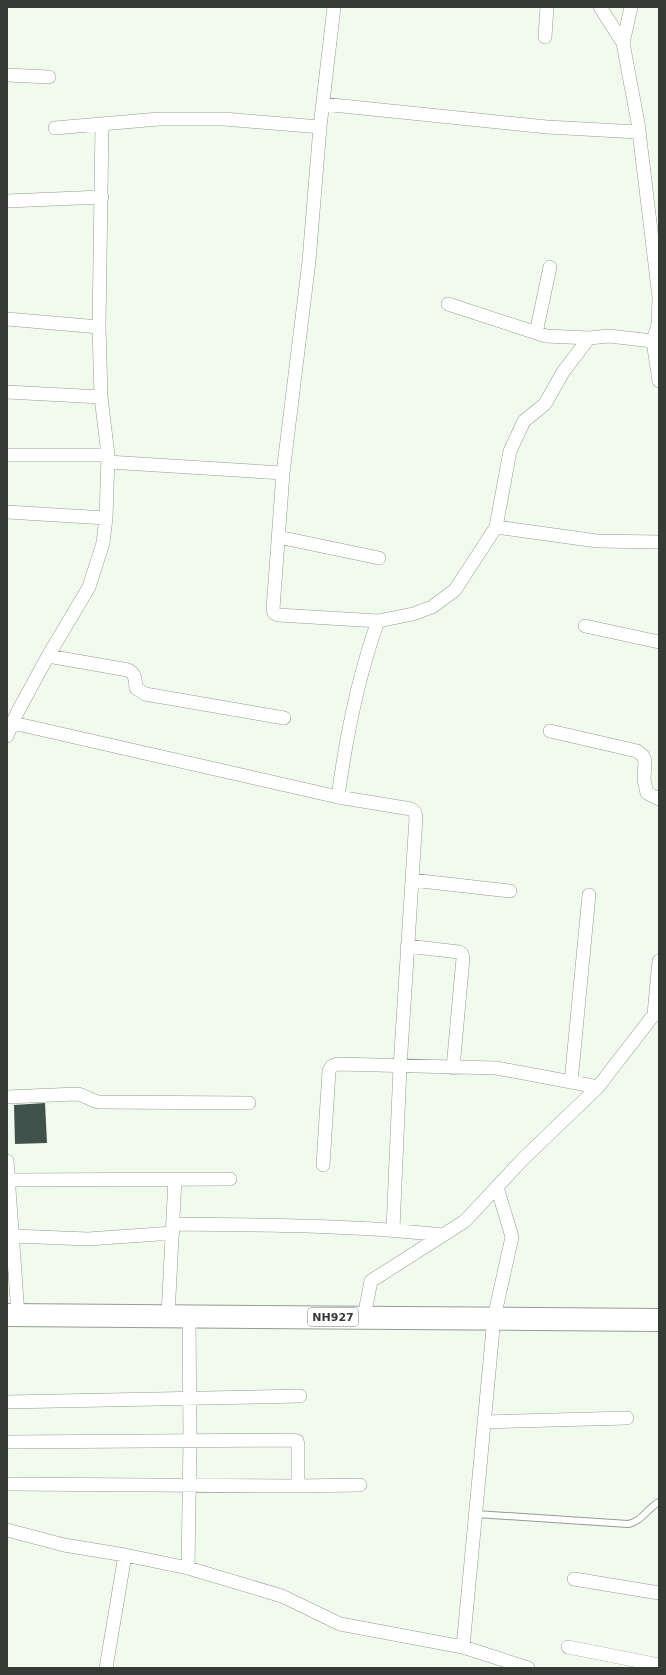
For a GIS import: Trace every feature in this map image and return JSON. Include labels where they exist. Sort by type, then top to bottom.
[{"type":"highway","name":"NH927","points":[[12,1315],[659,1320]]},
{"type":"street","points":[[334,7],[320,127],[309,261],[282,473],[273,609],[274,613],[278,615],[378,621],[413,614],[432,607],[455,590],[496,527],[510,451],[524,421],[545,404],[563,372],[589,338]]},
{"type":"street","points":[[545,37],[547,7]]},
{"type":"street","points":[[600,7],[623,43],[638,123],[659,297],[658,325],[653,341],[659,381]]},
{"type":"street","points":[[623,43],[631,7]]},
{"type":"street","points":[[7,75],[49,77]]},
{"type":"street","points":[[323,104],[547,127],[638,132]]},
{"type":"street","points":[[55,128],[159,119],[224,119],[320,127]]},
{"type":"street","points":[[7,736],[48,656],[92,580],[103,543],[106,518],[108,459],[101,397],[99,327],[102,124]]},
{"type":"street","points":[[7,201],[102,197]]},
{"type":"street","points":[[536,333],[550,267]]},
{"type":"street","points":[[448,304],[546,336],[589,338],[609,336],[653,341]]},
{"type":"street","points":[[7,320],[99,327]]},
{"type":"street","points":[[7,392],[101,397]]},
{"type":"street","points":[[7,455],[108,459],[282,473]]},
{"type":"street","points":[[7,512],[106,518]]},
{"type":"street","points":[[496,527],[597,541],[659,542]]},
{"type":"street","points":[[278,538],[379,558]]},
{"type":"street","points":[[338,796],[344,752],[367,650],[378,621]]},
{"type":"street","points":[[585,626],[659,642]]},
{"type":"street","points":[[48,656],[128,670],[133,672],[136,688],[145,694],[284,718]]},
{"type":"street","points":[[13,722],[338,796],[411,809],[415,812],[416,818],[400,1067],[393,1230]]},
{"type":"street","points":[[550,731],[637,751],[643,756],[645,761],[644,780],[647,793],[659,799]]},
{"type":"street","points":[[412,880],[510,890]]},
{"type":"street","points":[[571,1082],[589,895]]},
{"type":"street","points":[[408,946],[459,952],[462,954],[463,958],[453,1068]]},
{"type":"street","points":[[364,1317],[371,1282],[465,1221],[523,1159],[598,1087],[657,1011],[659,961]]},
{"type":"street","points":[[322,1165],[329,1071],[332,1066],[337,1064],[400,1067],[496,1068],[598,1087]]},
{"type":"street","points":[[7,1097],[77,1094],[100,1102],[249,1103]]},
{"type":"street","points":[[7,1160],[9,1204],[13,1236],[12,1315]]},
{"type":"street","points":[[9,1180],[230,1178]]},
{"type":"street","points":[[175,1179],[173,1228],[179,1316],[190,1398],[188,1568]]},
{"type":"street","points":[[463,1647],[494,1318],[512,1237],[497,1187]]},
{"type":"street","points":[[13,1236],[88,1239],[173,1228],[340,1227],[442,1235]]},
{"type":"street","points":[[7,1402],[300,1396]]},
{"type":"street","points":[[484,1422],[627,1418]]},
{"type":"street","points":[[7,1442],[297,1441],[298,1486]]},
{"type":"street","points":[[7,1484],[360,1485]]},
{"type":"street","points":[[7,1530],[64,1545],[125,1555],[188,1568],[282,1596],[340,1624],[463,1647],[528,1668]]},
{"type":"street","points":[[106,1668],[125,1555]]},
{"type":"street","points":[[574,1578],[659,1593]]},
{"type":"street","points":[[568,1647],[659,1665]]},
{"type":"lane","points":[[476,1514],[628,1524],[637,1521],[652,1506],[659,1502]]},
{"type":"building","points":[[45,1103],[47,1143],[15,1144],[14,1105]]}]
